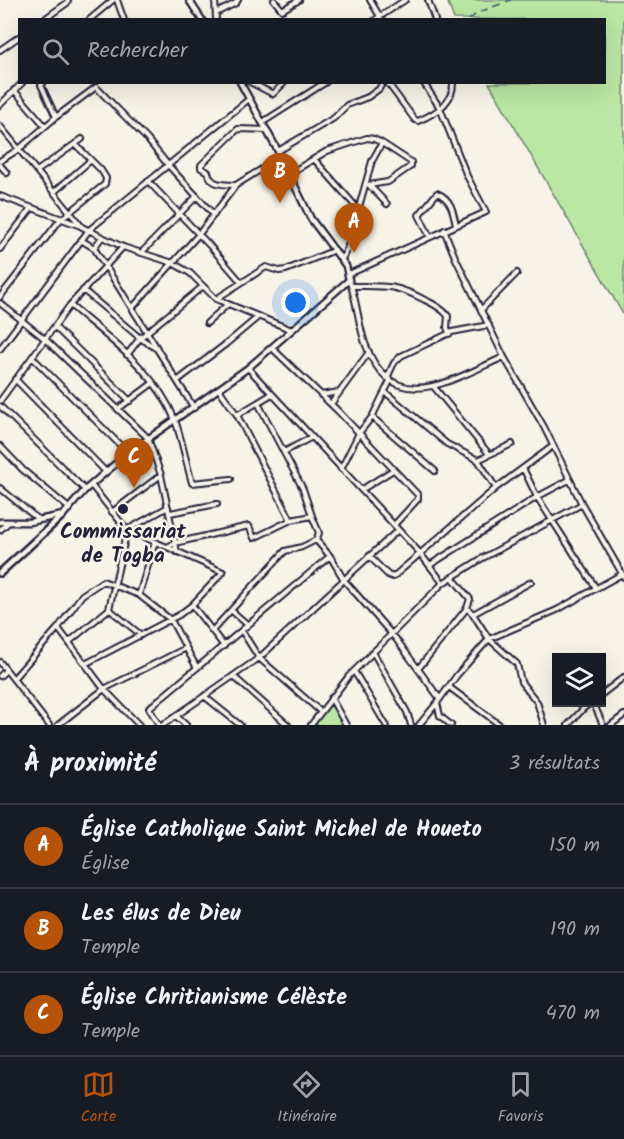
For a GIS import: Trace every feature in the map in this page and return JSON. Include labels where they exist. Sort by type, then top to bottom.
[{"type":"main road","points":[[0,573],[63,515]]},
{"type":"street","points":[[46,18],[73,0]]},
{"type":"street","points":[[92,18],[115,0],[123,18]]},
{"type":"street","points":[[189,0],[201,18]]},
{"type":"street","points":[[215,0],[216,18]]},
{"type":"street","points":[[216,13],[238,0]]},
{"type":"street","points":[[274,0],[282,10],[299,0]]},
{"type":"street","points":[[370,0],[379,18],[405,0]]},
{"type":"street","points":[[428,0],[434,18]]},
{"type":"street","points":[[0,50],[18,37]]},
{"type":"street","points":[[0,105],[21,84]]},
{"type":"street","points":[[42,84],[56,117]]},
{"type":"street","points":[[241,84],[263,122],[315,226],[342,259],[349,274],[362,332],[369,352],[388,379],[417,388],[434,387],[504,357]]},
{"type":"street","points":[[254,84],[273,94],[283,84]]},
{"type":"street","points":[[263,122],[323,84]]},
{"type":"street","points":[[278,151],[334,118],[347,105],[368,97],[383,84]]},
{"type":"street","points":[[387,84],[415,120],[421,120],[440,108],[453,94],[453,84]]},
{"type":"street","points":[[349,274],[484,214],[486,209],[467,176],[440,108],[424,84]]},
{"type":"street","points":[[7,173],[0,163],[96,87],[147,139],[214,215]]},
{"type":"street","points":[[14,90],[45,126]]},
{"type":"street","points":[[0,349],[89,230],[249,99]]},
{"type":"street","points":[[0,126],[82,226]]},
{"type":"street","points":[[236,185],[213,182],[201,165],[238,129],[267,130]]},
{"type":"street","points":[[289,174],[327,151],[367,138],[382,143],[411,162],[411,166],[388,182],[367,183]]},
{"type":"street","points":[[37,171],[82,139]]},
{"type":"street","points":[[342,259],[347,249],[372,161],[382,143]]},
{"type":"street","points":[[0,297],[60,220],[105,184],[106,178],[75,144]]},
{"type":"street","points":[[133,308],[199,234],[236,185],[281,157]]},
{"type":"street","points":[[314,159],[358,209]]},
{"type":"street","points":[[54,192],[91,160]]},
{"type":"street","points":[[148,181],[241,282]]},
{"type":"street","points":[[367,183],[387,204]]},
{"type":"street","points":[[430,237],[418,215],[437,193],[441,194],[452,206],[456,225]]},
{"type":"street","points":[[0,203],[2,196],[60,220],[82,226],[123,247],[172,263],[189,273],[216,299],[292,330]]},
{"type":"street","points":[[142,252],[197,196]]},
{"type":"street","points":[[0,249],[31,209]]},
{"type":"street","points":[[419,725],[489,639],[557,610],[623,576],[504,357],[444,230]]},
{"type":"street","points":[[94,248],[102,237]]},
{"type":"street","points":[[81,240],[94,248],[194,408]]},
{"type":"street","points":[[0,401],[70,305],[123,247]]},
{"type":"street","points":[[216,299],[266,267],[279,271],[286,270],[336,249]]},
{"type":"street","points":[[481,310],[517,273]]},
{"type":"street","points":[[0,522],[40,520],[63,515],[85,490],[128,453],[248,368],[349,280]]},
{"type":"street","points":[[128,355],[140,338],[202,286]]},
{"type":"street","points":[[351,286],[387,286],[409,292],[443,310],[448,316],[449,333]]},
{"type":"street","points":[[83,290],[140,338],[158,349]]},
{"type":"street","points":[[0,303],[45,339],[148,438],[161,475],[177,552]]},
{"type":"street","points":[[70,305],[128,355],[159,390],[174,420],[192,483],[231,479]]},
{"type":"street","points":[[207,323],[227,305]]},
{"type":"street","points":[[177,381],[258,317]]},
{"type":"street","points":[[341,469],[359,433],[372,417],[385,392],[397,358],[449,333],[489,326]]},
{"type":"street","points":[[55,327],[130,400]]},
{"type":"street","points":[[272,348],[331,404],[418,497],[394,525]]},
{"type":"street","points":[[331,404],[369,352]]},
{"type":"street","points":[[32,357],[128,453]]},
{"type":"street","points":[[248,368],[419,552],[443,583]]},
{"type":"street","points":[[15,379],[107,472]]},
{"type":"street","points":[[118,410],[153,383]]},
{"type":"street","points":[[434,387],[489,454]]},
{"type":"street","points":[[219,388],[237,415],[291,520]]},
{"type":"street","points":[[321,394],[340,392]]},
{"type":"street","points":[[385,392],[447,444],[478,460],[496,488]]},
{"type":"street","points":[[237,415],[272,394]]},
{"type":"street","points":[[213,631],[285,551],[302,547],[316,540],[319,533],[303,489],[258,403]]},
{"type":"street","points":[[0,406],[85,490]]},
{"type":"street","points":[[372,417],[435,471]]},
{"type":"street","points":[[284,452],[312,437]]},
{"type":"street","points":[[478,460],[512,444]]},
{"type":"street","points":[[0,446],[23,470],[70,509]]},
{"type":"street","points":[[369,556],[393,577],[419,552],[496,488],[553,446]]},
{"type":"street","points":[[523,468],[537,496],[596,588]]},
{"type":"street","points":[[361,490],[393,470]]},
{"type":"street","points":[[112,512],[161,475]]},
{"type":"street","points":[[430,565],[537,496],[569,480]]},
{"type":"street","points":[[86,664],[171,620],[192,605],[223,572],[128,530],[91,485]]},
{"type":"street","points":[[0,488],[40,520]]},
{"type":"street","points":[[170,513],[218,504]]},
{"type":"street","points":[[311,725],[354,671],[443,583],[582,504]]},
{"type":"street","points":[[69,642],[109,609],[128,530],[168,507]]},
{"type":"street","points":[[167,547],[175,543],[249,526],[254,538],[291,520],[312,516]]},
{"type":"street","points":[[0,530],[9,522]]},
{"type":"street","points":[[330,556],[149,708],[161,725],[259,658],[399,530]]},
{"type":"street","points":[[316,540],[330,556],[344,580],[418,669],[438,701],[440,716],[451,725]]},
{"type":"street","points":[[139,595],[155,542]]},
{"type":"street","points":[[418,669],[467,609],[470,599],[452,577]]},
{"type":"street","points":[[13,679],[58,628],[84,593],[103,581],[139,595],[171,620],[197,668]]},
{"type":"street","points":[[473,614],[531,582]]},
{"type":"street","points":[[192,605],[224,646]]},
{"type":"street","points":[[109,609],[142,635]]},
{"type":"street","points":[[467,609],[473,614],[489,639],[518,664],[522,682],[537,702],[544,725]]},
{"type":"street","points":[[231,611],[248,625]]},
{"type":"street","points":[[58,628],[104,689],[139,725]]},
{"type":"street","points":[[242,631],[259,658],[321,712]]},
{"type":"street","points":[[58,725],[104,689],[186,648]]},
{"type":"street","points":[[373,652],[407,712],[411,725]]},
{"type":"street","points":[[0,662],[49,725]]},
{"type":"street","points":[[0,676],[6,670]]},
{"type":"street","points":[[354,671],[386,725]]},
{"type":"street","points":[[233,676],[288,725]]},
{"type":"street","points":[[606,691],[623,679]]},
{"type":"street","points":[[449,687],[500,725]]},
{"type":"street","points":[[204,696],[240,725]]},
{"type":"street","points":[[331,698],[346,725]]},
{"type":"street","points":[[568,725],[586,707]]},
{"type":"street","points":[[595,707],[603,725]]},
{"type":"street","points":[[611,725],[624,715]]},
{"type":"street","points":[[176,716],[186,725]]},
{"type":"green space","points":[[447,0],[624,0],[624,316],[490,84],[606,84],[606,18],[454,18]]},
{"type":"green space","points":[[330,700],[345,725],[310,725]]},
{"type":"ferry route","points":[[471,18],[477,13],[511,0]]},
{"type":"place","name":"Les élus de Dieu","points":[[280,203]]},
{"type":"place","name":"Église Catholique Saint Michel de Houeto","points":[[354,253]]},
{"type":"place","name":"Église Chritianisme Célèste","points":[[134,488]]},
{"type":"place","name":"Commissariat de Togba","points":[[123,509]]}]
